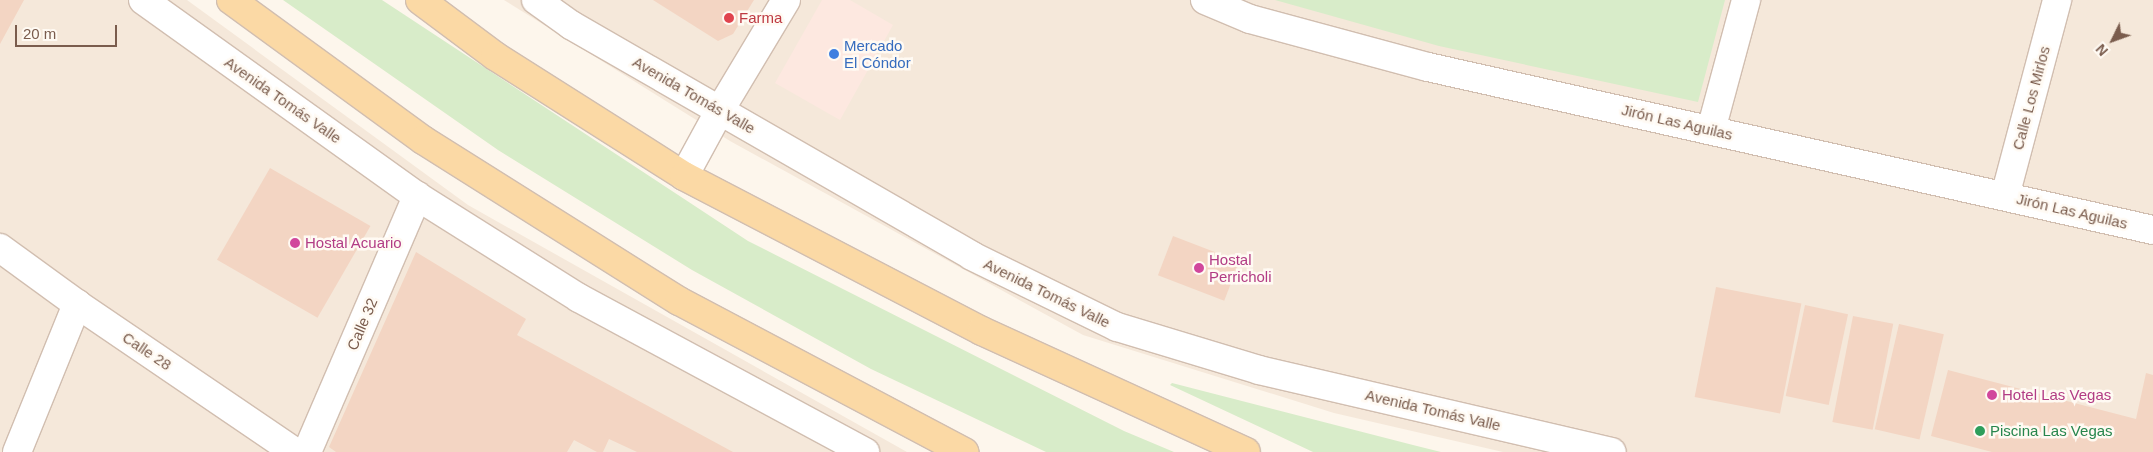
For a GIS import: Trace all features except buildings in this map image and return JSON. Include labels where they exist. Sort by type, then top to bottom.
[{"type":"main road","points":[[231,0],[423,140],[679,301],[964,452]]},
{"type":"main road","points":[[420,0],[495,56],[684,176],[982,331],[1246,452]]},
{"type":"street","name":"Avenida Tomás Valle","points":[[143,0],[417,196],[579,298],[866,452]]},
{"type":"street","name":"Avenida Tomás Valle","points":[[536,0],[571,24],[972,256],[1116,327],[1259,370],[1612,452]]},
{"type":"street","points":[[684,176],[720,110],[786,0]]},
{"type":"street","name":"Jirón Las Aguilas","points":[[1205,0],[1250,19],[1428,67],[2153,230]]},
{"type":"street","points":[[1711,130],[1746,0]]},
{"type":"street","name":"Calle Los Mirlos","points":[[2005,196],[2056,0]]},
{"type":"street","name":"Calle 32","points":[[307,452],[417,196]]},
{"type":"street","name":"Calle 28","points":[[0,248],[77,304],[295,452]]},
{"type":"street","points":[[17,452],[77,304]]},
{"type":"shaded area","points":[[0,0],[187,0],[468,205],[907,452],[0,452]]},
{"type":"shaded area","points":[[504,0],[2153,0],[2153,452],[1503,452],[1334,413],[1083,335],[730,141]]},
{"type":"shaded area","name":"Mercado El Cóndor","points":[[822,0],[850,0],[893,25],[840,120],[775,83]]},
{"type":"green space","points":[[283,0],[382,0],[748,241],[1124,431],[1174,452],[1046,452],[871,369],[692,270],[498,150]]},
{"type":"green space","points":[[1275,0],[1725,0],[1698,102],[1439,46]]},
{"type":"green space","points":[[1172,383],[1441,452],[1313,452],[1170,385]]},
{"type":"place","name":"Farma","points":[[729,18]]},
{"type":"place","name":"Mercado El Cóndor","points":[[834,54]]},
{"type":"place","name":"Hostal Acuario","points":[[295,243]]},
{"type":"place","name":"Hostal Perricholi","points":[[1199,268]]},
{"type":"place","name":"Hotel Las Vegas","points":[[1992,395]]},
{"type":"place","name":"Piscina Las Vegas","points":[[1980,431]]}]
